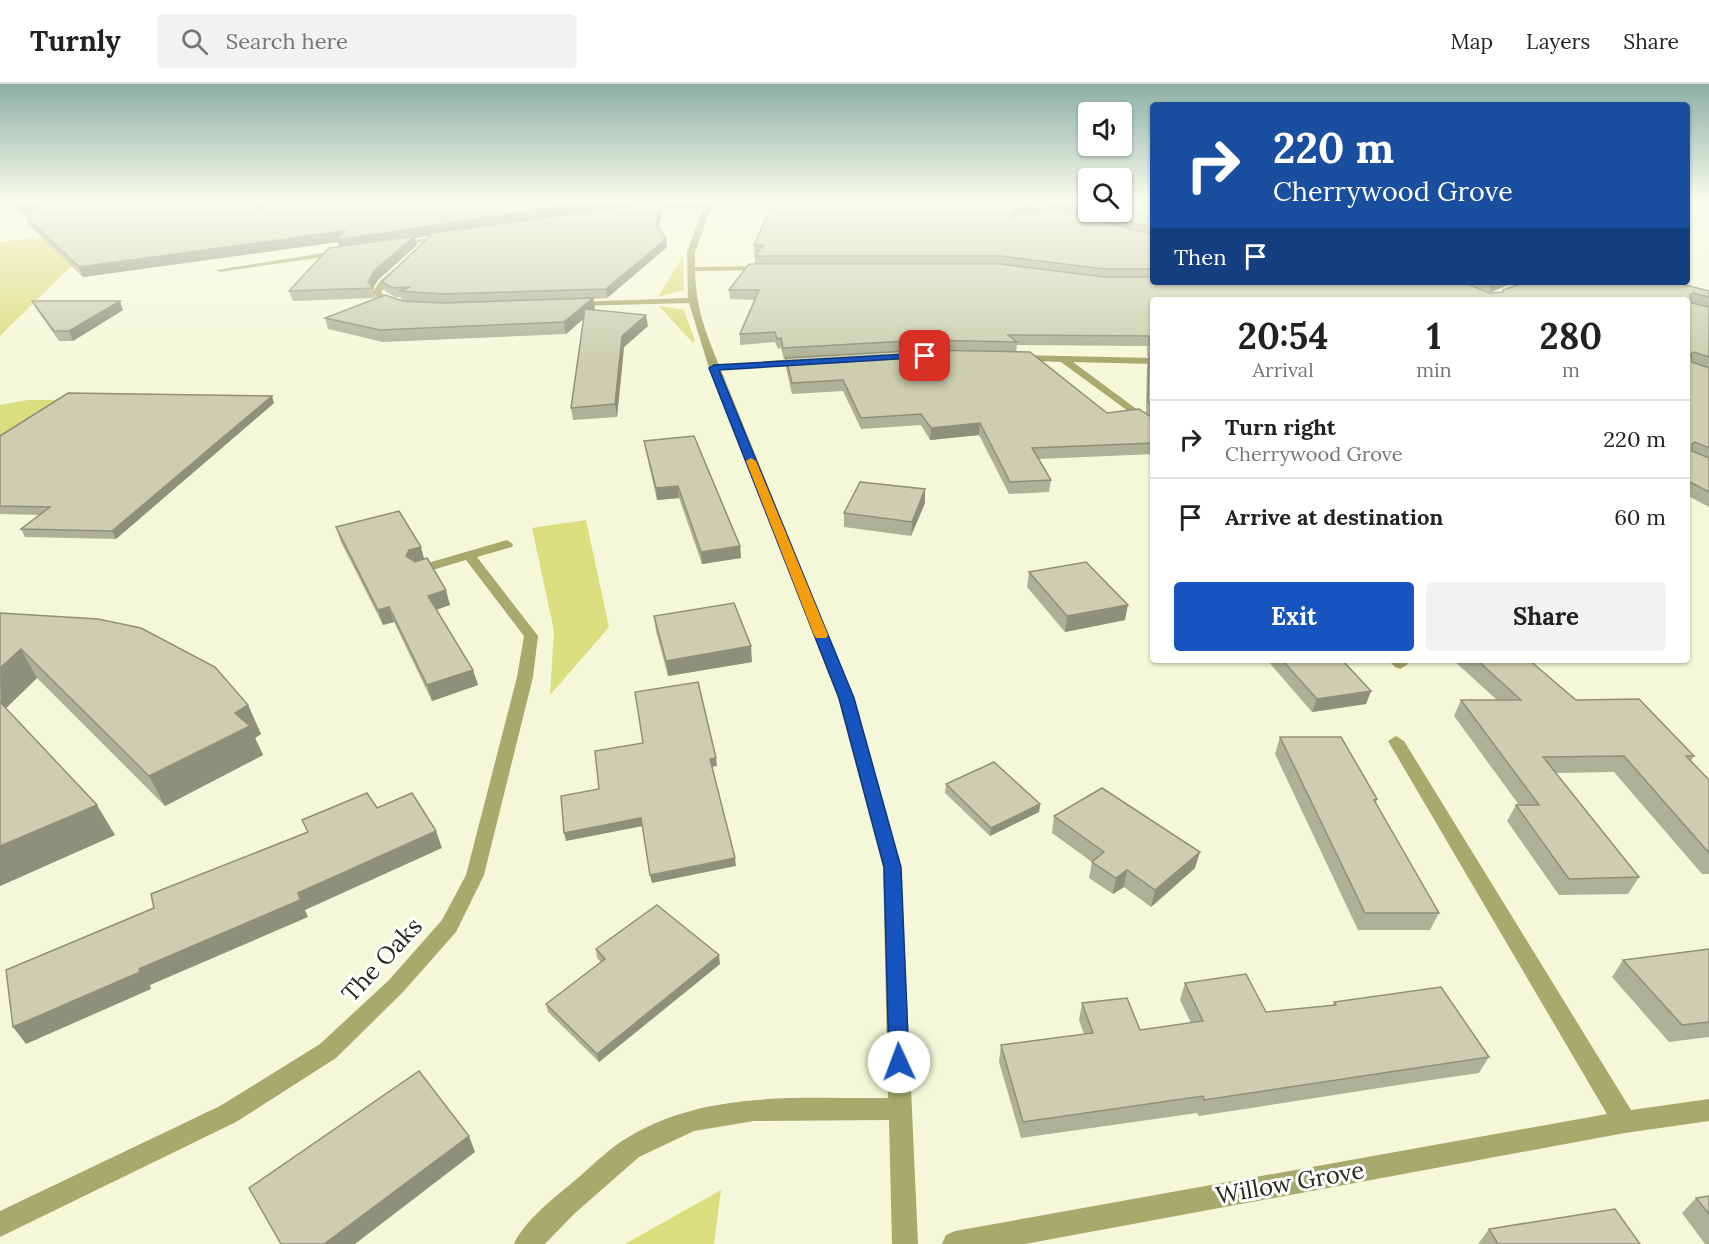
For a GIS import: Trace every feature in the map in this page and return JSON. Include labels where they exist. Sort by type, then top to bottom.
[{"type":"street","points":[[220,270],[326,254]]},
{"type":"street","points":[[691,254],[692,300],[699,330],[846,698],[892,867],[905,1244]]},
{"type":"street","points":[[404,264],[383,283],[377,292],[384,300],[406,307]]},
{"type":"street","points":[[692,269],[777,268]]},
{"type":"street","points":[[561,305],[692,300]]},
{"type":"street","points":[[1006,357],[1150,361]]},
{"type":"street","points":[[1064,358],[1150,424]]},
{"type":"street","points":[[714,368],[823,360]]},
{"type":"street","points":[[419,570],[507,544]]},
{"type":"street","name":"The Oaks","points":[[0,1224],[228,1114],[328,1051],[396,986],[448,926],[476,875],[525,676],[531,636],[469,555]]},
{"type":"street","points":[[1396,741],[1625,1122]]},
{"type":"street","points":[[527,1244],[565,1205],[631,1149],[691,1120],[754,1110],[901,1109]]},
{"type":"street","name":"Willow Grove","points":[[955,1244],[1625,1122],[1709,1110]]},
{"type":"green space","points":[[0,254],[75,254],[66,262],[74,263],[0,336]]},
{"type":"green space","points":[[683,256],[684,290],[658,297]]},
{"type":"green space","points":[[659,306],[684,310],[695,341],[693,343]]},
{"type":"green space","points":[[28,400],[71,400],[0,446],[0,405]]},
{"type":"green space","points":[[586,520],[609,627],[550,695],[554,631],[532,528]]},
{"type":"green space","points":[[721,1190],[714,1244],[625,1244]]},
{"type":"building","points":[[66,254],[174,254],[79,267]]},
{"type":"building","points":[[323,254],[394,254],[375,270],[368,282],[373,288],[289,291]]},
{"type":"building","points":[[411,254],[648,254],[606,289],[444,294],[399,291],[410,287],[393,288],[382,282]]},
{"type":"building","points":[[756,254],[1150,254],[1150,269],[1104,269],[1001,256],[755,256]]},
{"type":"building","points":[[749,264],[1001,264],[1104,277],[1150,277],[1150,285],[1470,285],[1489,293],[1503,292],[1517,285],[1686,285],[1709,291],[1709,297],[1693,293],[1690,295],[1692,303],[1709,307],[1709,357],[1694,352],[1691,354],[1692,362],[1709,368],[1709,448],[1695,442],[1692,444],[1692,451],[1709,458],[1709,492],[1690,482],[1690,297],[1150,297],[1150,345],[1149,336],[1008,335],[1017,342],[925,340],[783,348],[781,338],[777,339],[775,332],[740,334],[759,290],[729,290]]},
{"type":"building","points":[[385,295],[403,301],[443,303],[593,298],[564,322],[380,330],[325,318]]},
{"type":"building","points":[[32,301],[120,301],[69,331],[54,331]]},
{"type":"building","points":[[585,309],[646,315],[622,336],[615,404],[571,408]]},
{"type":"building","points":[[925,350],[1030,352],[1107,413],[1139,409],[1150,416],[1150,443],[1032,448],[1051,480],[1010,482],[980,423],[931,428],[921,414],[861,418],[843,380],[792,383],[786,358]]},
{"type":"building","points":[[1150,356],[1150,404],[1148,402]]},
{"type":"building","points":[[68,393],[272,396],[112,531],[21,529],[50,507],[0,506],[0,436]]},
{"type":"building","points":[[694,436],[740,546],[701,552],[678,486],[656,488],[644,441]]},
{"type":"building","points":[[860,482],[925,489],[912,522],[844,513]]},
{"type":"building","points":[[399,511],[421,547],[409,550],[406,556],[415,562],[427,558],[446,590],[428,596],[473,670],[427,685],[389,607],[378,610],[336,527]]},
{"type":"building","points":[[1086,562],[1128,605],[1067,616],[1029,572]]},
{"type":"building","points":[[734,603],[751,646],[666,661],[654,616]]},
{"type":"building","points":[[0,613],[98,619],[141,628],[215,667],[248,705],[235,713],[250,726],[149,776],[21,649],[0,668]]},
{"type":"building","points":[[1285,663],[1345,663],[1371,691],[1317,699]]},
{"type":"building","points":[[1480,663],[1533,663],[1576,700],[1639,699],[1694,756],[1686,756],[1709,780],[1709,853],[1624,756],[1543,757],[1639,877],[1569,879],[1516,805],[1539,805],[1461,700],[1521,700]]},
{"type":"building","points":[[698,682],[716,758],[710,759],[735,858],[650,875],[641,818],[564,833],[561,796],[599,789],[595,751],[643,743],[635,692]]},
{"type":"building","points":[[0,702],[97,805],[0,846]]},
{"type":"building","points":[[1280,737],[1341,737],[1377,799],[1374,800],[1439,913],[1365,913]]},
{"type":"building","points":[[994,762],[1040,804],[991,828],[946,784]]},
{"type":"building","points":[[1102,788],[1200,852],[1155,890],[1127,870],[1116,878],[1092,862],[1104,852],[1054,816]]},
{"type":"building","points":[[367,793],[377,808],[412,793],[436,831],[298,893],[300,900],[139,969],[140,972],[13,1027],[6,970],[154,908],[151,894],[308,832],[302,820]]},
{"type":"building","points":[[657,905],[719,955],[597,1054],[546,1004],[605,959],[596,949]]},
{"type":"building","points":[[1709,949],[1709,1022],[1682,1025],[1623,960]]},
{"type":"building","points":[[1246,974],[1266,1012],[1336,1005],[1334,1002],[1441,987],[1489,1057],[1204,1100],[1203,1096],[1023,1122],[1001,1045],[1093,1033],[1082,1003],[1127,998],[1140,1030],[1203,1021],[1185,983]]},
{"type":"building","points":[[419,1071],[469,1136],[324,1244],[281,1244],[249,1188]]},
{"type":"building","points":[[1709,1196],[1709,1214],[1696,1198]]},
{"type":"building","points":[[1615,1209],[1640,1244],[1498,1244],[1489,1229]]},
{"type":"slow traffic","points":[[751,461],[821,635]]},
{"type":"route","points":[[899,1062],[892,867],[846,698],[714,368],[925,356]]}]
